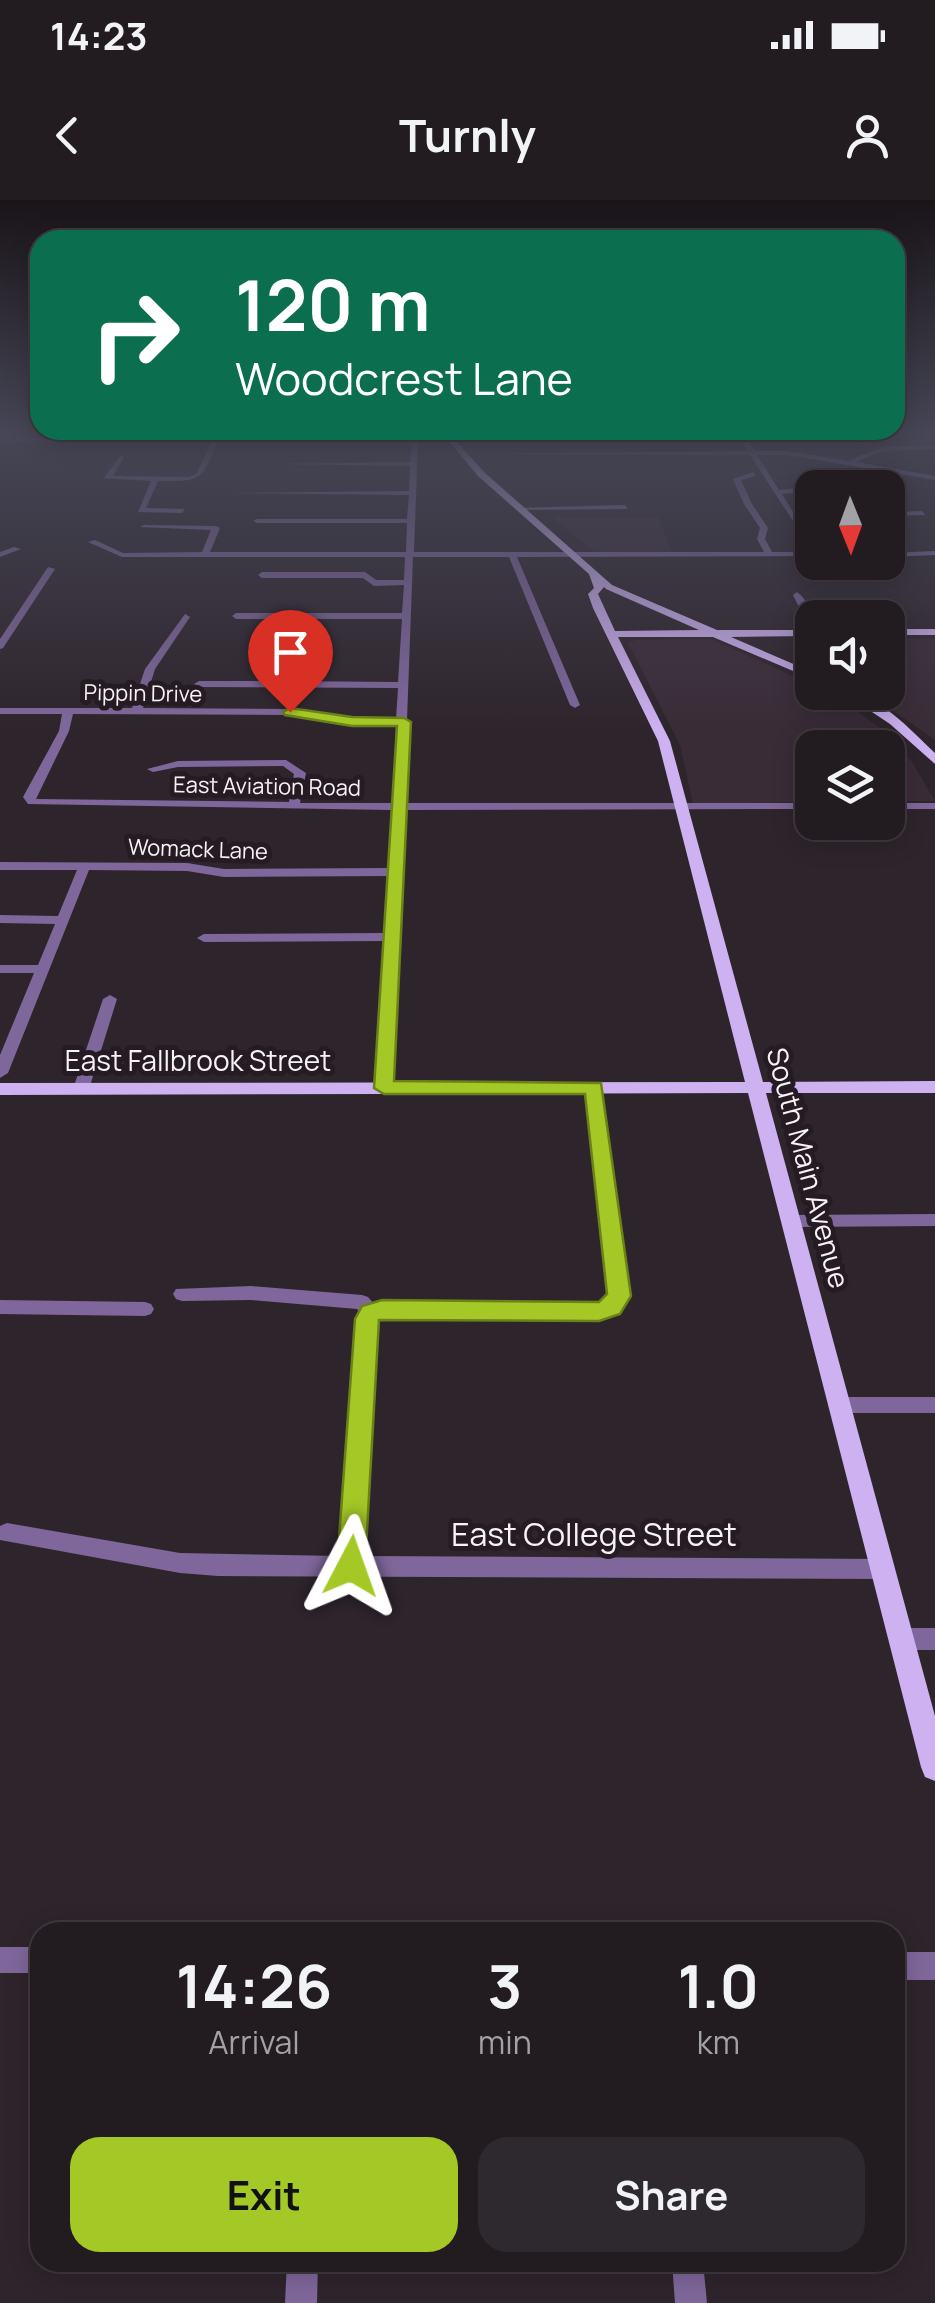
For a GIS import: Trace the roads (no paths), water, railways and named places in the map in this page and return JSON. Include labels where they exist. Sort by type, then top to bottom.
[{"type":"main road","points":[[544,531],[594,574],[630,597]]},
{"type":"main road","name":"South Main Avenue","points":[[594,574],[599,588],[593,594],[662,732],[935,1766]]},
{"type":"main road","points":[[606,582],[795,668]]},
{"type":"main road","points":[[595,596],[630,597],[647,602]]},
{"type":"main road","points":[[655,634],[680,626],[678,615]]},
{"type":"main road","points":[[905,632],[935,632]]},
{"type":"main road","points":[[768,656],[763,648],[766,639],[788,633]]},
{"type":"main road","points":[[611,634],[795,633]]},
{"type":"main road","points":[[878,710],[894,720],[935,760]]},
{"type":"main road","name":"East Fallbrook Street","points":[[1,1089],[935,1087]]},
{"type":"street","points":[[206,555],[215,531]]},
{"type":"street","points":[[384,1088],[411,531]]},
{"type":"street","points":[[763,531],[761,539],[769,554]]},
{"type":"street","points":[[92,542],[122,555],[795,552]]},
{"type":"street","points":[[0,555],[17,549]]},
{"type":"street","points":[[905,554],[935,553]]},
{"type":"street","points":[[512,554],[575,705]]},
{"type":"street","points":[[0,646],[51,569]]},
{"type":"street","points":[[262,576],[364,576],[374,583],[409,582]]},
{"type":"street","points":[[797,594],[800,600]]},
{"type":"street","points":[[242,605],[408,604]]},
{"type":"street","points":[[136,714],[150,669],[185,616]]},
{"type":"street","points":[[236,616],[408,616]]},
{"type":"street","points":[[278,685],[281,651]]},
{"type":"street","points":[[199,684],[405,684]]},
{"type":"street","name":"Pippin Drive","points":[[0,712],[290,712],[352,722],[404,722]]},
{"type":"street","name":"East Aviation Road","points":[[68,712],[64,731],[29,796],[32,802],[397,808],[795,806]]},
{"type":"street","points":[[153,770],[178,764],[286,764],[300,773],[294,804]]},
{"type":"street","points":[[905,806],[935,806]]},
{"type":"street","name":"Womack Lane","points":[[0,866],[187,867],[224,873],[394,872]]},
{"type":"street","points":[[1,1089],[43,969],[86,866]]},
{"type":"street","points":[[0,919],[62,920]]},
{"type":"street","points":[[204,938],[392,936]]},
{"type":"street","points":[[0,969],[43,969]]},
{"type":"street","points":[[82,1089],[110,999]]},
{"type":"street","points":[[351,1566],[367,1319],[371,1313],[382,1309],[599,1311],[615,1303],[619,1296],[594,1088]]},
{"type":"street","points":[[794,1221],[935,1220]]},
{"type":"street","points":[[182,1294],[319,1297],[362,1302],[371,1313]]},
{"type":"street","points":[[0,1307],[145,1308]]},
{"type":"street","points":[[838,1405],[935,1404]]},
{"type":"street","name":"East College Street","points":[[7,1534],[180,1563],[883,1569]]},
{"type":"street","points":[[902,1639],[935,1638]]},
{"type":"street","points":[[0,1960],[30,1960]]},
{"type":"street","points":[[905,1966],[935,1966]]},
{"type":"street","points":[[301,2303],[303,2272]]},
{"type":"street","points":[[688,2272],[691,2303]]}]
